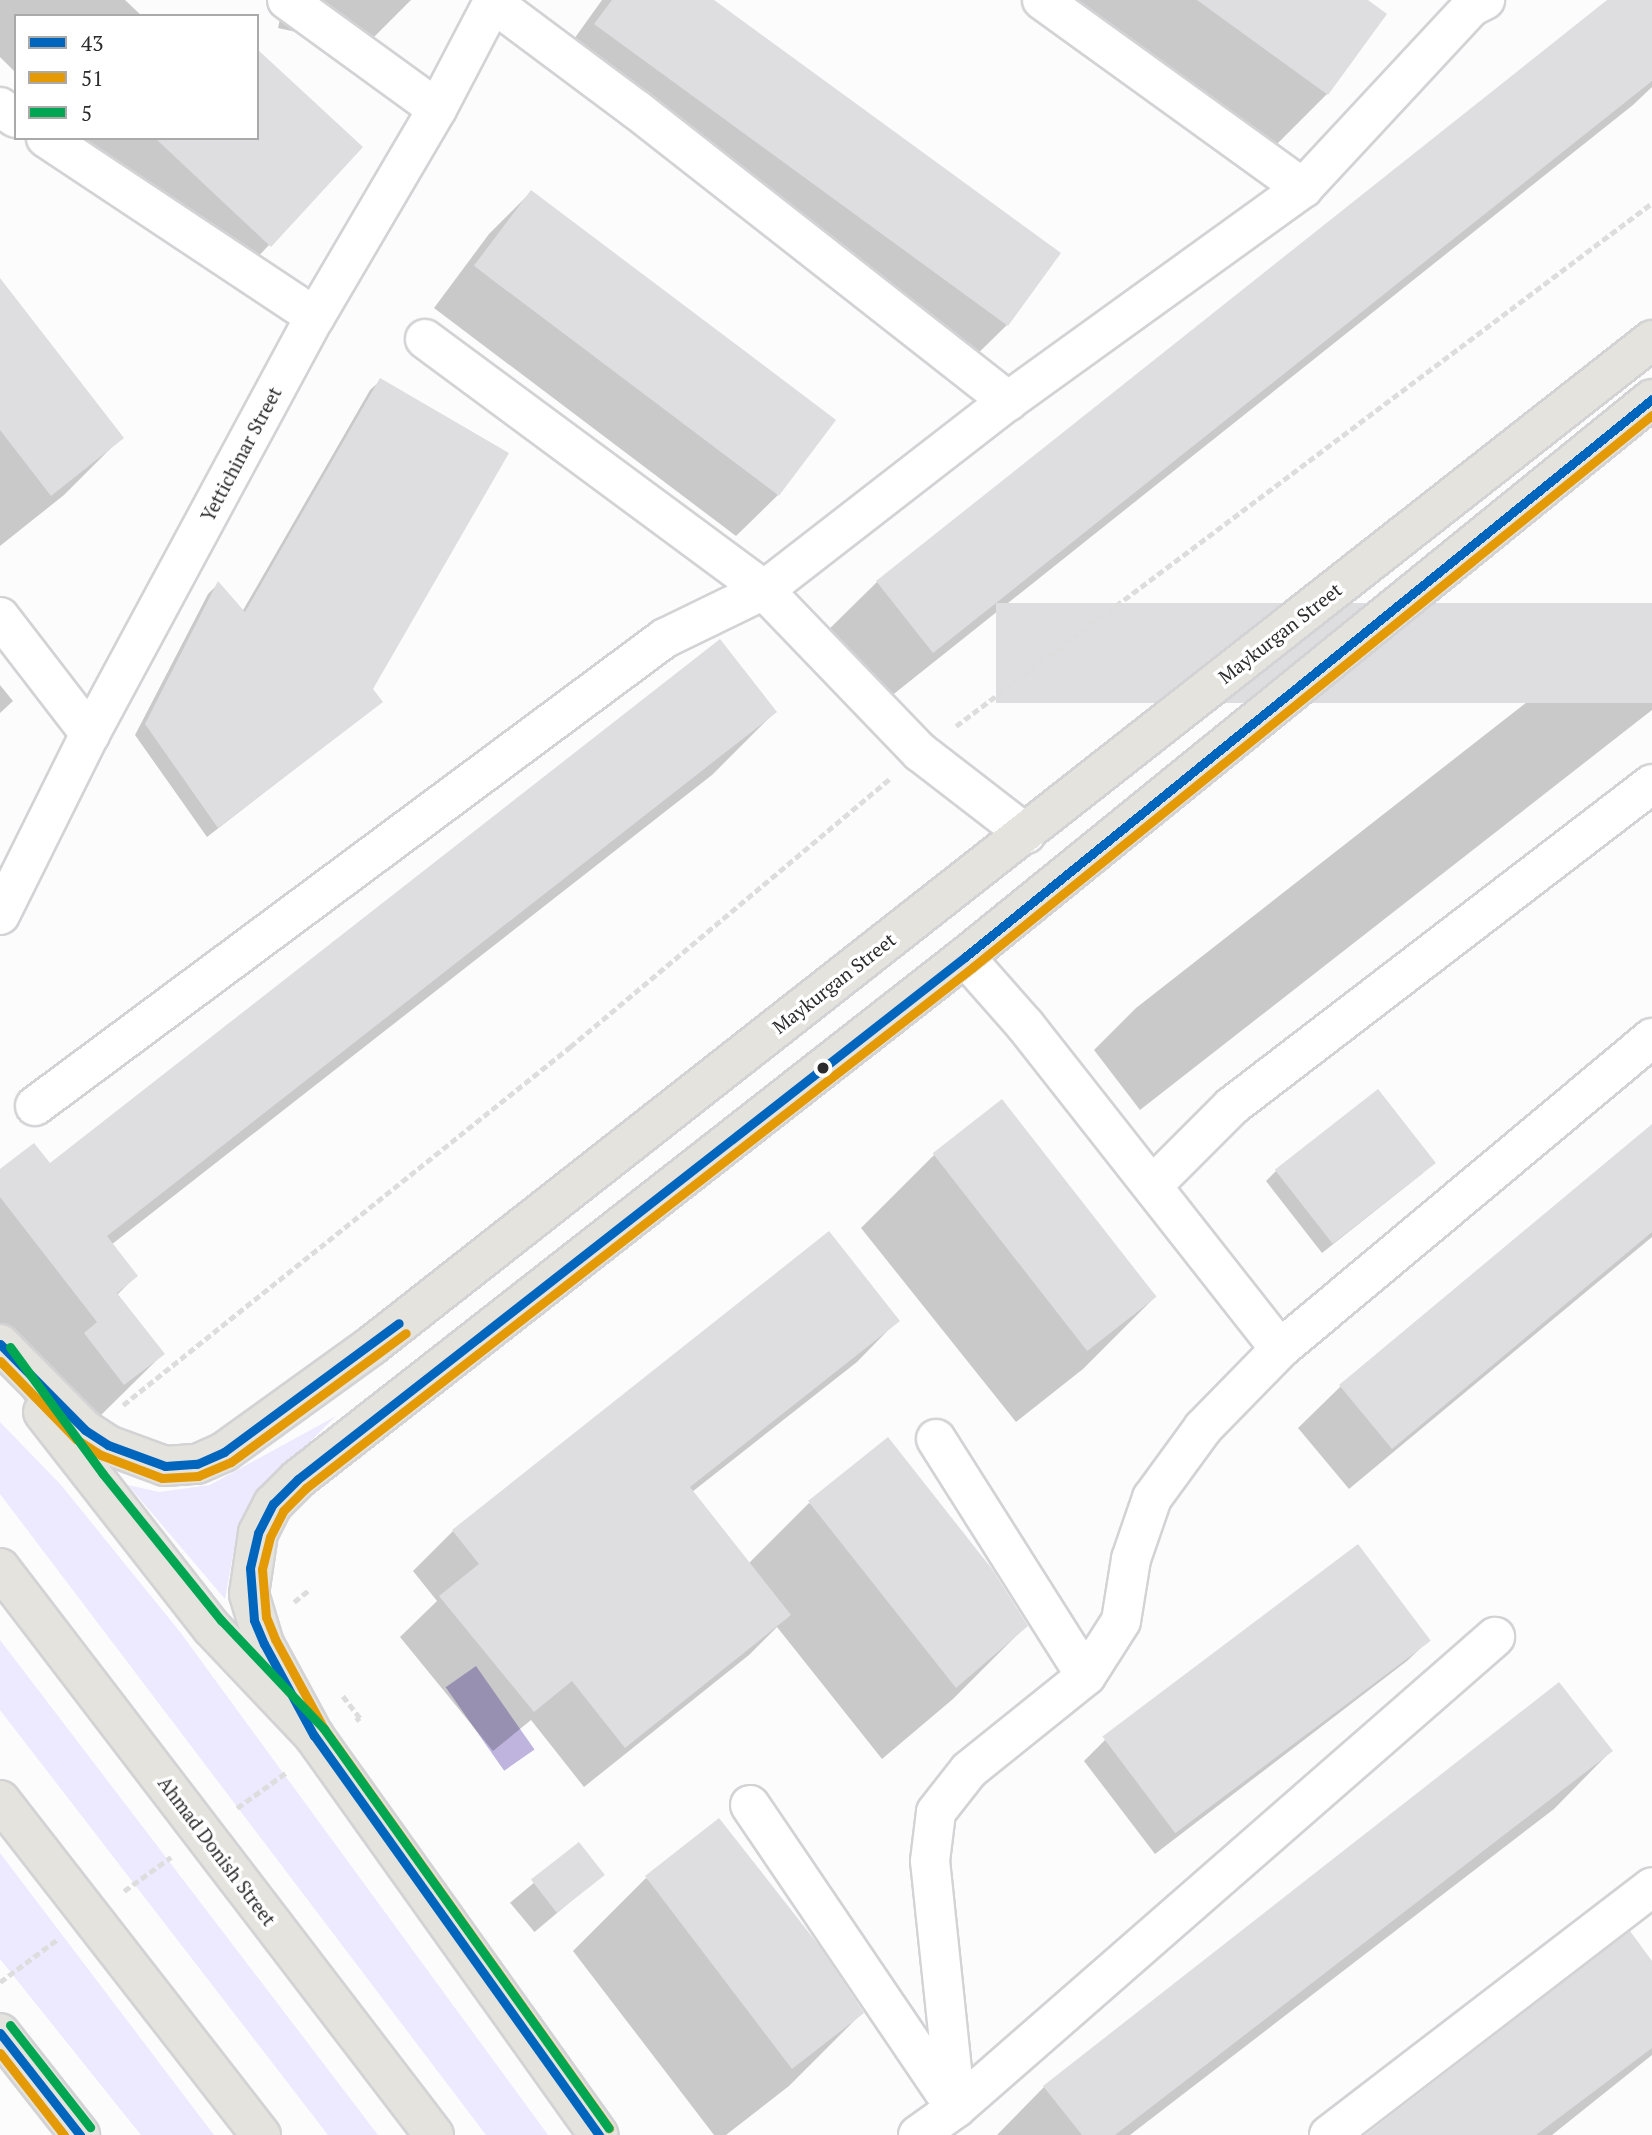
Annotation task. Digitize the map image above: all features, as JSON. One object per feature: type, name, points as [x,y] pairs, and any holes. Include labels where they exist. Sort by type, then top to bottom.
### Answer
[{"type":"main road","name":"Maykurgan Street","points":[[0,1344],[85,1430],[108,1446],[165,1466],[197,1464],[224,1452],[371,1346],[1652,340]]},
{"type":"main road","points":[[314,1736],[254,1620],[250,1568],[258,1533],[273,1504],[298,1479],[965,957],[1652,399]]},
{"type":"main road","points":[[0,1354],[93,1481],[212,1628],[314,1736],[599,2135]]},
{"type":"main road","name":"Ahmad Donish Street","points":[[0,1568],[434,2135]]},
{"type":"main road","points":[[0,1800],[261,2135]]},
{"type":"main road","points":[[0,2033],[80,2135]]},
{"type":"street","points":[[287,0],[437,108]]},
{"type":"street","points":[[1042,0],[1303,188]]},
{"type":"street","points":[[493,1],[638,110],[1008,401]]},
{"type":"street","name":"Yettichinаr Street","points":[[0,915],[90,734],[315,317],[437,108],[493,1]]},
{"type":"street","points":[[35,1106],[664,638],[764,590],[1008,401],[1303,188],[1473,2]]},
{"type":"street","points":[[49,140],[315,317]]},
{"type":"street","points":[[425,339],[764,590],[920,752],[1026,834]]},
{"type":"street","points":[[0,617],[90,734]]},
{"type":"street","points":[[1153,1185],[1232,1106],[1652,785]]},
{"type":"street","points":[[965,957],[1153,1185],[1280,1349]]},
{"type":"street","points":[[956,2108],[930,1861],[936,1812],[969,1770],[1086,1676],[1121,1621],[1131,1559],[1152,1498],[1203,1428],[1280,1349],[1652,1038]]},
{"type":"street","points":[[936,1439],[1086,1676]]},
{"type":"street","points":[[918,2135],[956,2108],[1495,1637]]},
{"type":"street","points":[[750,1805],[956,2108]]},
{"type":"street","points":[[1329,2135],[1652,1887]]},
{"type":"path","points":[[122,1405],[570,1047],[920,752],[1652,203]]},
{"type":"shaded area","points":[[336,1416],[250,1501],[238,1527],[225,1599],[128,1485],[159,1492],[210,1485]]},
{"type":"shaded area","points":[[0,1422],[61,1485],[180,1632],[548,2135],[486,2135],[0,1494]]},
{"type":"shaded area","points":[[0,1640],[378,2135],[328,2135],[0,1710]]},
{"type":"shaded area","points":[[476,1666],[535,1750],[504,1771],[446,1687]]},
{"type":"shaded area","points":[[0,1853],[214,2135],[141,2135],[0,1959]]},
{"type":"building","points":[[612,0],[714,0],[1061,253],[1008,326],[594,24]]},
{"type":"building","points":[[1197,0],[1368,0],[1387,14],[1328,95]]},
{"type":"building","points":[[1607,0],[1652,0],[1652,81],[933,653],[876,581]]},
{"type":"building","points":[[259,51],[363,147],[271,247],[157,140],[259,140]]},
{"type":"building","points":[[531,190],[836,420],[779,496],[474,266]]},
{"type":"building","points":[[0,278],[124,438],[51,496],[0,430]]},
{"type":"building","points":[[380,378],[509,453],[373,689],[383,702],[218,828],[145,724],[218,581],[245,612]]},
{"type":"building","points":[[996,603],[1652,603],[1652,703],[996,703]]},
{"type":"building","points":[[720,639],[777,712],[107,1236],[138,1276],[117,1293],[165,1354],[124,1385],[84,1333],[97,1322],[0,1197],[0,1169],[34,1143],[50,1163]]},
{"type":"building","points":[[1378,1089],[1436,1163],[1333,1244],[1275,1170]]},
{"type":"building","points":[[1002,1099],[1157,1297],[1087,1351],[933,1153]]},
{"type":"building","points":[[1652,1124],[1652,1232],[1392,1449],[1339,1385]]},
{"type":"building","points":[[829,1231],[900,1321],[690,1487],[791,1615],[625,1748],[572,1681],[534,1712],[439,1596],[479,1564],[452,1530]]},
{"type":"building","points":[[888,1437],[992,1569],[1028,1626],[956,1688],[808,1501]]},
{"type":"building","points":[[1358,1544],[1431,1641],[1175,1833],[1102,1737]]},
{"type":"building","points":[[1559,1682],[1613,1751],[1115,2135],[1082,2135],[1043,2086]]},
{"type":"building","points":[[719,1818],[821,1948],[864,2013],[792,2069],[645,1876]]},
{"type":"building","points":[[579,1842],[605,1875],[557,1913],[531,1880]]},
{"type":"building","points":[[1630,1931],[1652,1961],[1652,2048],[1536,2135],[1365,2135]]},
{"type":"transit line","name":"43","points":[[599,2135],[314,1736],[264,1644],[254,1620],[250,1568],[258,1533],[273,1504],[298,1479],[965,957],[1652,399]]},
{"type":"transit line","name":"51","points":[[609,2128],[324,1729],[275,1639],[266,1617],[262,1569],[270,1537],[283,1511],[306,1488],[973,967],[1652,415]]},
{"type":"transit line","name":"43","points":[[0,1344],[85,1430],[108,1445],[165,1466],[197,1464],[224,1452],[399,1323]]},
{"type":"transit line","name":"51","points":[[0,1361],[76,1439],[101,1455],[162,1478],[198,1476],[231,1462],[406,1333]]},
{"type":"transit line","name":"5","points":[[10,1347],[103,1474],[221,1620],[324,1729],[609,2128]]},
{"type":"transit line","name":"5","points":[[10,2025],[90,2127]]},
{"type":"transit line","name":"43","points":[[0,2033],[80,2135]]},
{"type":"transit line","name":"51","points":[[0,2053],[64,2135]]}]
